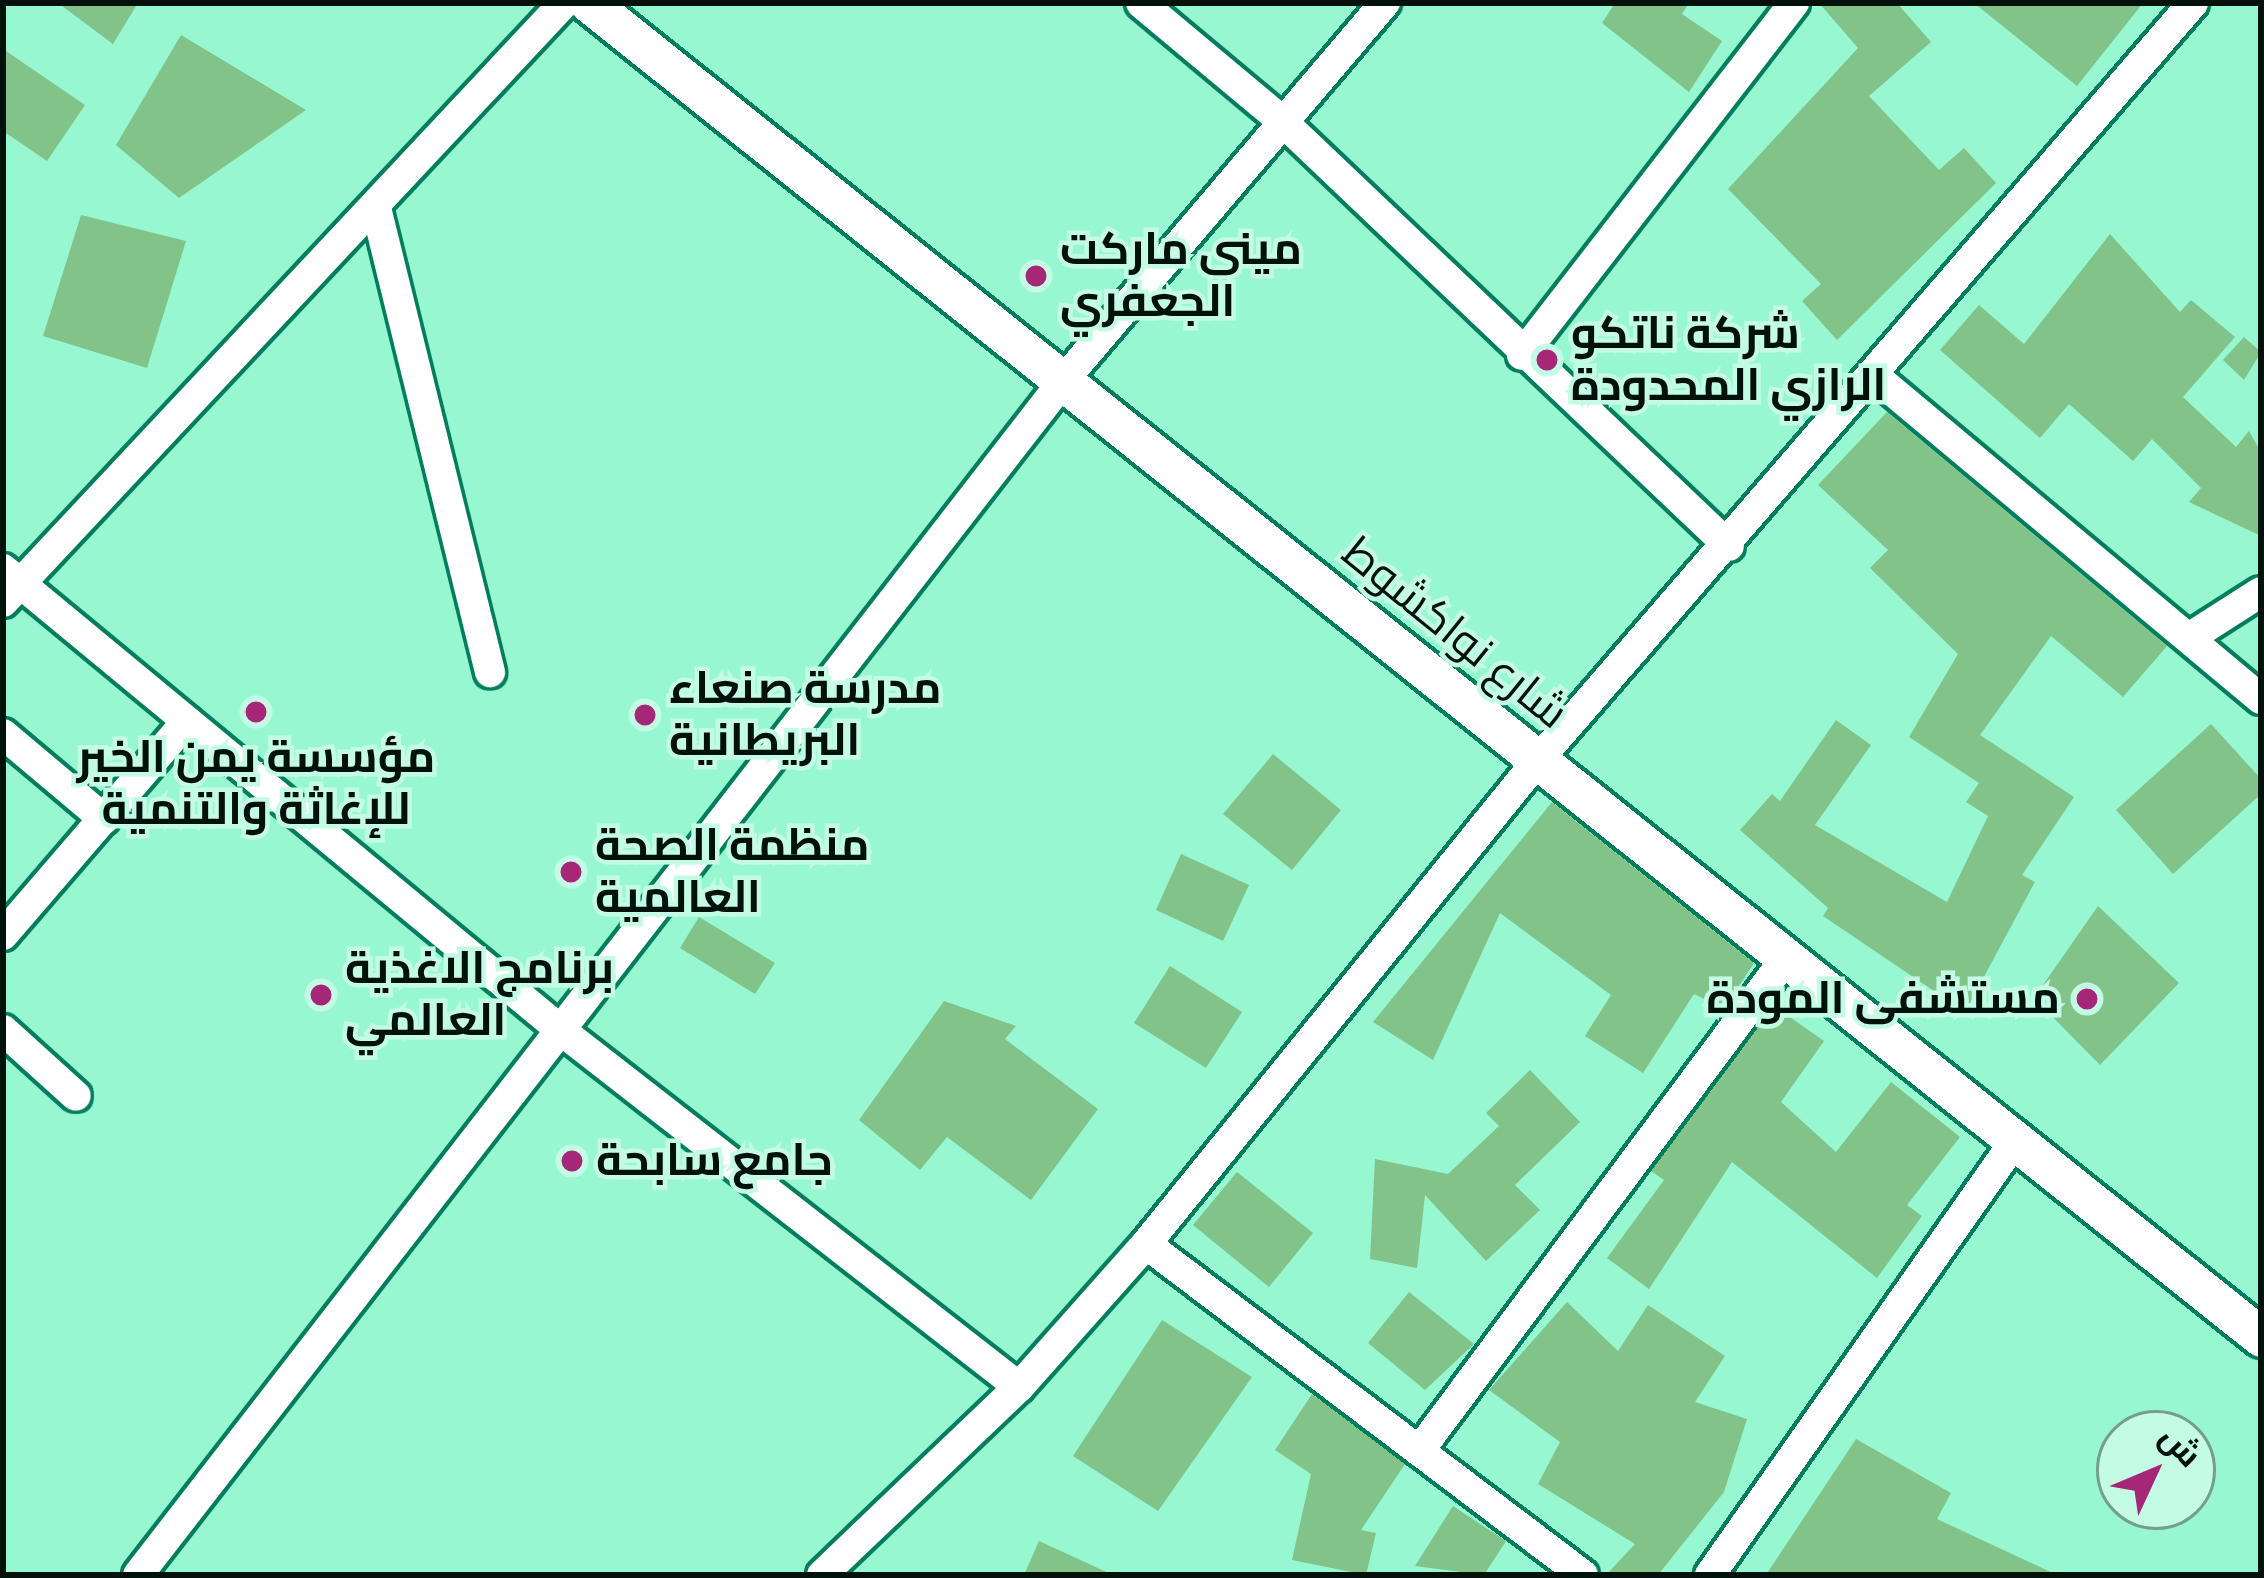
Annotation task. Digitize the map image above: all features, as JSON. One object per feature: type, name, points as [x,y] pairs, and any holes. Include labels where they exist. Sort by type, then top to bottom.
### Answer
[{"type":"street","points":[[564,3],[377,212],[9,584],[187,721],[562,1032],[1019,1387]]},
{"type":"street","name":"شارع نواكشوط","points":[[589,3],[2261,1337]]},
{"type":"street","points":[[1141,3],[1281,120],[1522,355],[1729,546]]},
{"type":"street","points":[[138,1575],[1063,381],[1385,3]]},
{"type":"street","points":[[1522,355],[1794,3]]},
{"type":"street","points":[[822,1575],[1019,1387],[1147,1244],[1538,760],[1878,379],[2193,3]]},
{"type":"street","points":[[377,212],[490,672]]},
{"type":"street","points":[[1878,379],[2261,699]]},
{"type":"street","points":[[2189,638],[2261,592]]},
{"type":"street","points":[[3,935],[187,721]]},
{"type":"street","points":[[3,734],[104,819]]},
{"type":"street","points":[[1419,1450],[1786,958]]},
{"type":"street","points":[[3,1030],[76,1096]]},
{"type":"street","points":[[1710,1575],[2015,1141]]},
{"type":"street","points":[[1147,1244],[1583,1575]]},
{"type":"building","points":[[58,3],[138,3],[113,44]]},
{"type":"building","points":[[1615,3],[1689,3],[1682,14],[1722,41],[1689,92],[1602,23]]},
{"type":"building","points":[[1819,3],[1897,3],[1931,42],[1869,96],[1939,170],[1964,148],[1996,183],[1837,340],[1802,301],[1821,284],[1728,189],[1858,48]]},
{"type":"building","points":[[1974,3],[2143,3],[2077,86]]},
{"type":"building","points":[[181,35],[306,110],[179,198],[116,145]]},
{"type":"building","points":[[3,49],[85,105],[47,161],[3,131]]},
{"type":"building","points":[[81,215],[186,241],[147,368],[43,336]]},
{"type":"building","points":[[2110,234],[2180,312],[2191,300],[2235,337],[2183,397],[2236,447],[2249,431],[2261,452],[2261,536],[2189,502],[2201,488],[2152,439],[2133,461],[2069,404],[2040,438],[1940,350],[1979,305],[2024,344]]},
{"type":"building","points":[[2244,337],[2261,352],[2244,380],[2223,360]]},
{"type":"building","points":[[1887,412],[2167,646],[2123,697],[2051,636],[1980,735],[2074,797],[2022,875],[2035,882],[1965,1012],[1823,916],[1828,908],[1740,830],[1772,794],[1780,801],[1836,720],[1871,745],[1815,825],[1947,902],[1988,816],[1966,802],[1979,783],[1909,737],[1958,654],[1870,568],[1888,550],[1818,485]]},
{"type":"building","points":[[2211,724],[2261,779],[2261,794],[2173,874],[2116,810]]},
{"type":"building","points":[[1273,754],[1341,810],[1292,870],[1223,814]]},
{"type":"building","points":[[1552,802],[1754,963],[1724,1009],[1694,994],[1643,1073],[1585,1036],[1611,995],[1500,913],[1433,1060],[1373,1022]]},
{"type":"building","points":[[1181,854],[1249,885],[1223,941],[1156,910]]},
{"type":"building","points":[[2098,906],[2179,983],[2100,1065],[2034,998]]},
{"type":"building","points":[[699,917],[775,963],[755,994],[680,948]]},
{"type":"building","points":[[1170,966],[1242,1012],[1206,1068],[1134,1023]]},
{"type":"building","points":[[944,1001],[1016,1026],[1005,1039],[1098,1109],[1031,1200],[947,1137],[920,1170],[859,1120]]},
{"type":"building","points":[[1774,1006],[1824,1041],[1781,1102],[1836,1152],[1891,1082],[1960,1137],[1907,1205],[1922,1216],[1877,1278],[1732,1162],[1649,1289],[1607,1258],[1664,1180],[1651,1171]]},
{"type":"building","points":[[1530,1070],[1580,1122],[1515,1185],[1540,1210],[1486,1261],[1425,1195],[1417,1268],[1370,1259],[1375,1159],[1448,1174],[1499,1126],[1486,1113]]},
{"type":"building","points":[[1237,1172],[1313,1233],[1269,1287],[1193,1225]]},
{"type":"building","points":[[1409,1292],[1474,1344],[1425,1390],[1368,1343]]},
{"type":"building","points":[[1567,1302],[1618,1351],[1648,1305],[1725,1356],[1695,1402],[1747,1419],[1724,1492],[1658,1575],[1606,1575],[1635,1544],[1538,1484],[1560,1442],[1489,1390]]},
{"type":"building","points":[[1162,1320],[1252,1377],[1158,1511],[1073,1456]]},
{"type":"building","points":[[1312,1394],[1405,1464],[1361,1530],[1376,1533],[1366,1575],[1292,1560],[1311,1474],[1275,1450]]},
{"type":"building","points":[[1856,1439],[1951,1493],[1937,1519],[2057,1575],[1766,1575]]},
{"type":"building","points":[[1453,1506],[1506,1541],[1484,1575],[1415,1566]]},
{"type":"building","points":[[1039,1541],[1113,1575],[1024,1575]]},
{"type":"place","name":"ميني ماركت الجعفري","points":[[1036,276]]},
{"type":"place","name":"شركة ناتكو الرازي المحدودة","points":[[1547,360]]},
{"type":"place","name":"مؤسسة يمن الخير للإغاثة والتنمية","points":[[256,712]]},
{"type":"place","name":"مدرسة صنعاء البريطانية","points":[[645,715]]},
{"type":"place","name":"منظمة الصحة العالمية","points":[[571,872]]},
{"type":"place","name":"برنامج الاغذية العالمي","points":[[321,995]]},
{"type":"place","name":"مستشفى المودة","points":[[2087,999]]},
{"type":"place","name":"جامع سابحة","points":[[572,1161]]}]
